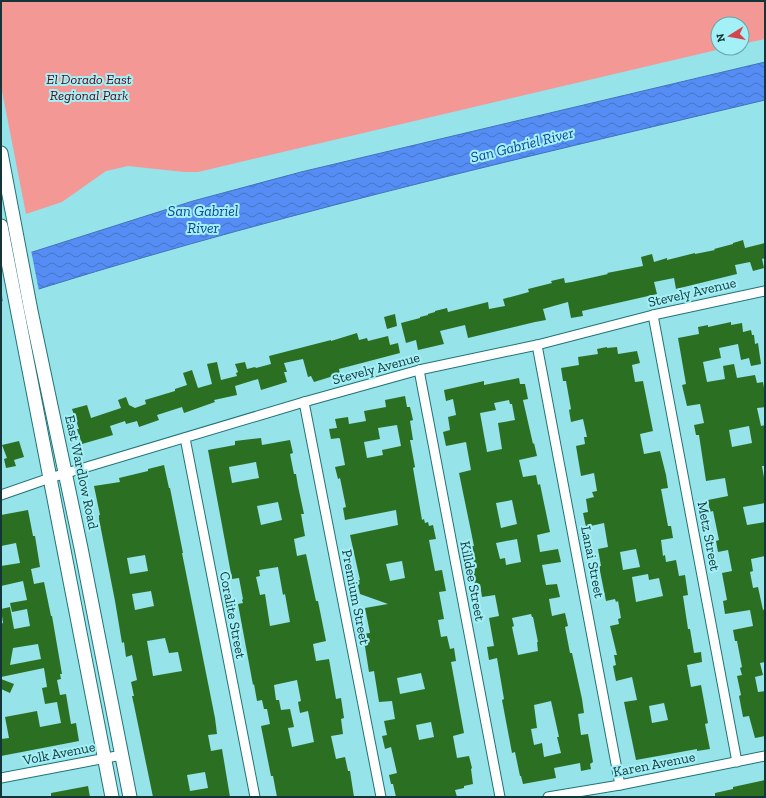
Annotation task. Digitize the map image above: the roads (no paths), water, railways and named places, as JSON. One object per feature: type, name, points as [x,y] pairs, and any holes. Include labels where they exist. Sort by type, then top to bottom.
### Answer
[{"type":"main road","name":"East Wardlow Road","points":[[1,153],[12,207],[25,312],[50,478],[112,797]]},
{"type":"main road","name":"East Wardlow Road","points":[[1,226],[25,312],[66,474],[130,797]]},
{"type":"street","name":"Stevely Avenue","points":[[1,495],[50,478],[304,402],[419,370],[537,345],[653,315],[765,291]]},
{"type":"street","name":"Metz Street","points":[[653,315],[737,762]]},
{"type":"street","name":"Lanai Street","points":[[537,345],[620,785]]},
{"type":"street","name":"Killdee Street","points":[[419,370],[500,797]]},
{"type":"street","name":"Premium Street","points":[[304,402],[381,797]]},
{"type":"street","name":"Coralite Street","points":[[184,438],[255,797]]},
{"type":"street","name":"Volk Avenue","points":[[1,778],[122,755]]},
{"type":"street","name":"Karen Avenue","points":[[548,797],[620,785],[765,756]]},
{"type":"water","name":"San Gabriel River","points":[[765,62],[765,100],[381,193],[190,244],[1,301],[1,262],[193,201],[301,172]]},
{"type":"park label","name":"El Dorado East Regional Park","points":[[89,88]]}]
